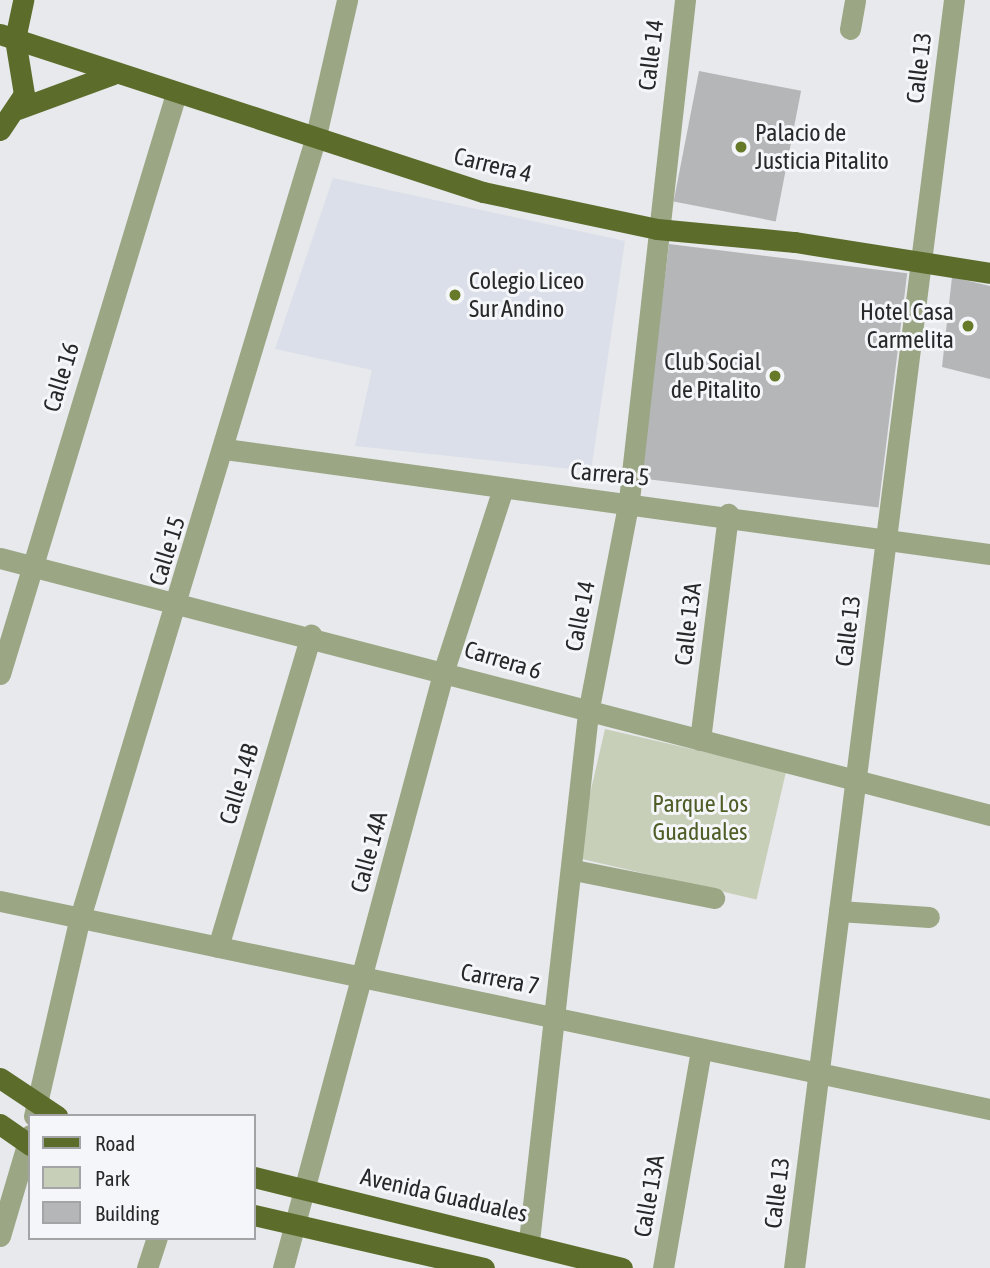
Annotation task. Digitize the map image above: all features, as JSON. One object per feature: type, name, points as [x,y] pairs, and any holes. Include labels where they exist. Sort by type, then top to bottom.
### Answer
[{"type":"main road","points":[[18,109],[24,78],[8,37],[23,0]]},
{"type":"main road","name":"Carrera 4","points":[[8,37],[175,97],[483,192],[657,229],[795,242],[921,265],[990,273]]},
{"type":"main road","points":[[0,130],[18,109],[113,74]]},
{"type":"main road","points":[[0,1078],[35,1110]]},
{"type":"main road","points":[[0,1124],[28,1140]]},
{"type":"main road","name":"Avenida Guaduales","points":[[256,1178],[529,1241],[622,1268]]},
{"type":"main road","points":[[256,1216],[294,1228],[484,1268]]},
{"type":"street","name":"Calle 15","points":[[35,1110],[79,921],[225,449],[315,140],[347,0]]},
{"type":"street","name":"Calle 14","points":[[529,1241],[553,1016],[574,870],[587,713],[629,500],[657,229],[685,0]]},
{"type":"street","points":[[850,29],[855,0]]},
{"type":"street","name":"Calle 13","points":[[794,1268],[954,0]]},
{"type":"street","name":"Calle 16","points":[[0,674],[30,567],[175,97]]},
{"type":"street","name":"Carrera 5","points":[[225,449],[502,492],[629,500],[886,541],[990,554]]},
{"type":"street","name":"Calle 14A","points":[[294,1228],[444,670],[502,492]]},
{"type":"street","name":"Calle 13A","points":[[700,740],[728,514]]},
{"type":"street","name":"Carrera 6","points":[[0,558],[311,635],[444,670],[587,713],[990,815]]},
{"type":"street","name":"Calle 14B","points":[[218,947],[311,635]]},
{"type":"street","points":[[574,870],[714,898]]},
{"type":"street","name":"Carrera 7","points":[[0,901],[79,921],[553,1016],[818,1078],[990,1109]]},
{"type":"street","points":[[839,911],[929,917]]},
{"type":"street","name":"Calle 13A","points":[[663,1268],[701,1049]]},
{"type":"street","points":[[0,1236],[28,1144]]},
{"type":"street","points":[[283,1268],[294,1228]]},
{"type":"street","points":[[147,1268],[155,1240]]},
{"type":"shaded area","name":"Colegio Liceo Sur Andino","points":[[333,178],[625,241],[591,471],[355,446],[372,370],[275,349]]},
{"type":"green space","name":"Parque Los Guaduales","points":[[605,729],[786,771],[757,899],[575,858]]},
{"type":"building","name":"Palacio de Justicia Pitalito","points":[[699,71],[801,91],[776,221],[674,202]]},
{"type":"building","name":"Club Social de Pitalito","points":[[669,244],[907,273],[878,507],[640,478]]},
{"type":"building","name":"Hotel Casa Carmelita","points":[[952,277],[990,286],[990,379],[942,367]]},
{"type":"place","name":"Palacio de Justicia Pitalito","points":[[741,147]]},
{"type":"place","name":"Colegio Liceo Sur Andino","points":[[455,295]]},
{"type":"place","name":"Hotel Casa Carmelita","points":[[968,326]]},
{"type":"place","name":"Club Social de Pitalito","points":[[775,376]]}]
